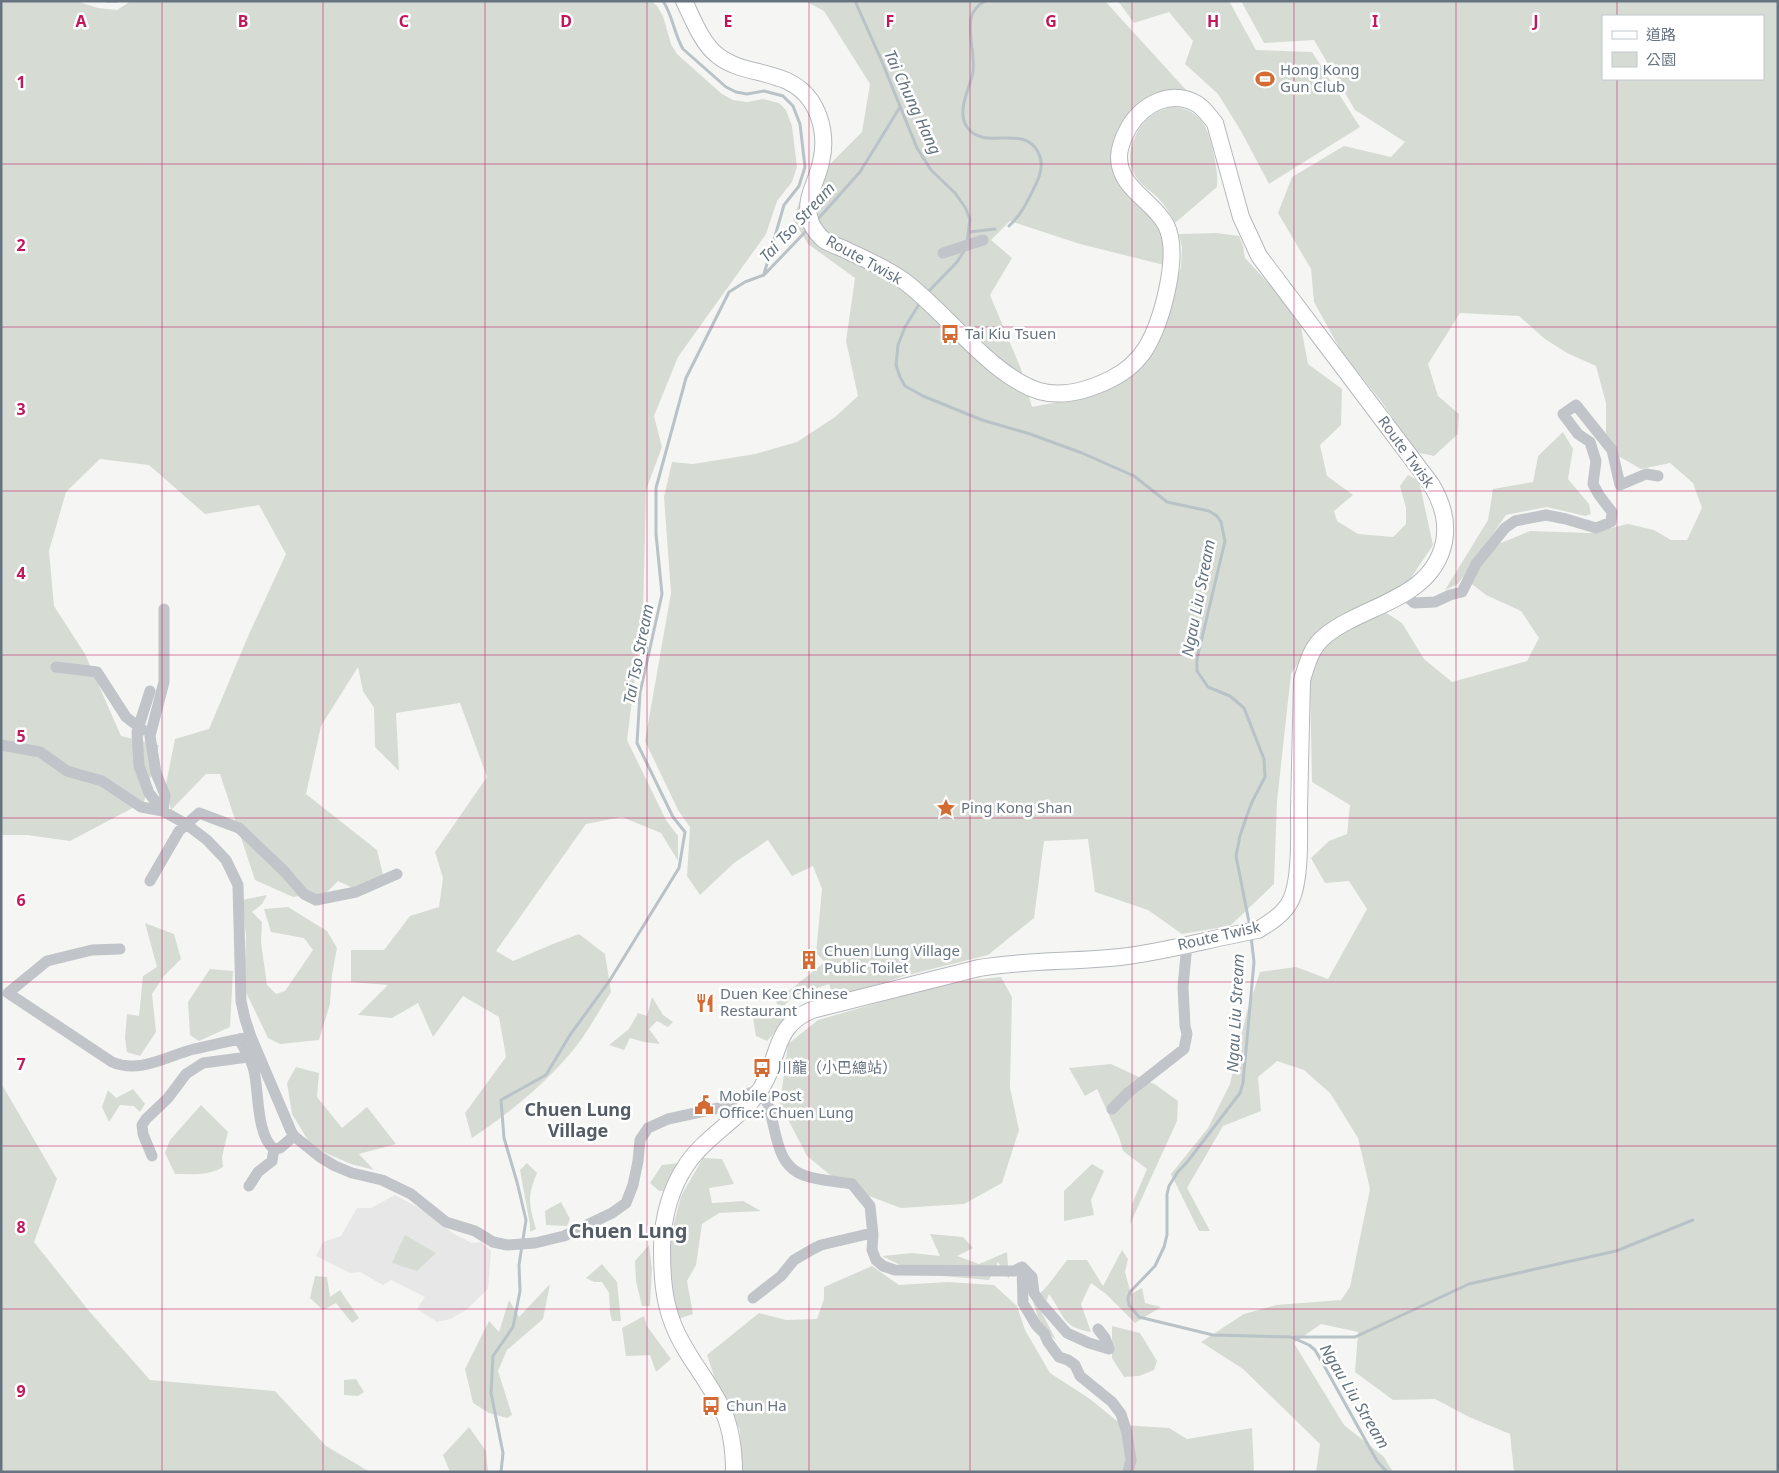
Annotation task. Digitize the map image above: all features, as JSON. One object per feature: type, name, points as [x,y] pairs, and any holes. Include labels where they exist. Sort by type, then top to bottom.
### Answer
[{"type":"main road","name":"Route Twisk","points":[[684,1],[704,39],[717,55],[732,64],[781,78],[800,89],[811,101],[819,116],[824,144],[821,164],[809,198],[808,214],[812,226],[818,234],[826,241],[901,279],[996,365],[1020,384],[1042,392],[1059,394],[1079,392],[1095,386],[1124,371],[1137,360],[1146,348],[1163,305],[1172,255],[1171,239],[1166,225],[1156,211],[1124,178],[1119,159],[1121,144],[1134,119],[1150,105],[1174,98],[1185,99],[1197,104],[1214,123],[1241,217],[1259,256],[1416,463],[1438,496],[1445,524],[1440,556],[1428,575],[1404,594],[1339,626],[1324,637],[1314,648],[1308,661],[1302,680],[1299,841],[1295,886],[1291,899],[1273,922],[1258,930],[1123,956],[1007,964],[979,968],[812,1010],[795,1019],[786,1027],[781,1037],[772,1068],[760,1091],[688,1163],[678,1178],[665,1215],[663,1286],[669,1314],[681,1341],[723,1412],[732,1441],[734,1472]]},
{"type":"street","points":[[943,253],[983,240]]},
{"type":"street","points":[[1404,594],[1414,603],[1428,603],[1462,592],[1476,564],[1505,528],[1515,521],[1546,515],[1596,528],[1612,522],[1612,512],[1593,484],[1596,461],[1590,442],[1578,434],[1563,414],[1576,405],[1612,450],[1620,485],[1646,474],[1658,476]]},
{"type":"street","points":[[163,811],[165,795],[156,773],[150,736],[164,682],[164,609]]},
{"type":"street","points":[[56,667],[97,672],[126,717],[150,736]]},
{"type":"street","points":[[150,691],[138,732],[140,766],[149,793],[163,811]]},
{"type":"street","points":[[1,746],[40,752],[67,771],[102,781],[141,807],[163,811],[186,824],[207,840],[226,860],[238,885],[241,1001],[251,1037],[294,1136],[320,1157],[336,1166],[352,1173],[382,1180],[404,1190],[412,1194],[446,1222],[475,1231],[493,1242],[507,1245],[535,1243],[564,1236],[612,1213],[626,1202],[633,1186],[640,1140],[648,1128],[668,1119],[728,1106],[745,1094],[760,1091],[769,1107],[787,1166],[804,1176],[852,1184],[870,1206],[872,1250],[876,1260],[883,1266],[895,1270],[1014,1271],[1022,1267]]},
{"type":"street","points":[[150,881],[179,830],[199,813],[239,828],[304,894],[316,900],[356,892],[397,874]]},
{"type":"street","points":[[1112,1109],[1129,1092],[1184,1049],[1187,1034],[1183,987],[1187,944]]},
{"type":"street","points":[[120,949],[92,950],[47,961],[8,993],[112,1062],[130,1067],[251,1037]]},
{"type":"street","points":[[239,1039],[254,1071],[260,1120],[270,1146],[274,1150]]},
{"type":"street","points":[[152,1156],[142,1134],[142,1125],[168,1098],[186,1074],[203,1063],[248,1057]]},
{"type":"street","points":[[274,1150],[280,1148],[294,1136]]},
{"type":"street","points":[[249,1186],[258,1172],[272,1161],[274,1150]]},
{"type":"street","points":[[753,1298],[775,1281],[794,1260],[813,1249],[821,1245],[872,1233]]},
{"type":"street","points":[[1022,1267],[1032,1278],[1034,1293],[1040,1302],[1067,1333],[1089,1343],[1109,1349],[1105,1338],[1098,1329]]},
{"type":"street","points":[[1022,1267],[1023,1303],[1048,1342],[1059,1357],[1075,1365],[1080,1376],[1112,1402],[1122,1414],[1126,1425],[1131,1460],[1128,1472]]},
{"type":"shaded area","points":[[395,1195],[430,1214],[454,1234],[472,1243],[481,1242],[491,1251],[488,1289],[466,1310],[450,1319],[437,1322],[417,1309],[425,1297],[391,1280],[383,1285],[360,1272],[350,1273],[316,1256],[323,1242],[341,1236],[357,1208],[371,1208]]},
{"type":"green space","points":[[1,1],[76,1],[98,8],[117,10],[131,1],[651,1],[657,6],[663,16],[671,44],[677,54],[722,94],[733,100],[747,102],[763,99],[779,103],[786,110],[792,126],[797,167],[792,182],[777,201],[766,234],[678,357],[654,416],[662,447],[646,490],[643,614],[627,740],[666,820],[678,836],[678,861],[661,833],[622,817],[586,824],[496,951],[513,961],[579,934],[605,954],[611,992],[582,1038],[555,1071],[515,1107],[472,1138],[465,1113],[506,1057],[499,1017],[463,996],[433,1037],[418,1003],[392,1018],[358,1015],[388,985],[351,982],[351,950],[384,950],[410,916],[439,907],[443,878],[435,852],[487,777],[460,703],[396,713],[399,771],[375,747],[374,708],[363,691],[358,667],[321,726],[306,794],[377,850],[385,883],[359,891],[338,881],[326,893],[293,897],[255,880],[220,774],[206,774],[171,810],[166,784],[175,739],[209,729],[249,634],[286,554],[259,505],[205,514],[149,465],[100,459],[66,492],[49,551],[54,606],[85,654],[121,736],[159,745],[144,802],[70,841],[27,835],[1,835]]},
{"type":"green space","points":[[805,1],[1105,1],[1187,91],[1160,93],[1140,103],[1125,121],[1113,145],[1160,230],[1165,249],[1164,265],[1080,244],[1010,221],[991,240],[1012,258],[990,295],[1021,369],[1032,407],[1098,394],[1147,361],[1158,344],[1181,267],[1182,248],[1179,234],[1216,233],[1239,236],[1245,258],[1299,316],[1308,364],[1342,389],[1341,425],[1320,445],[1327,476],[1353,495],[1334,511],[1337,521],[1358,534],[1393,537],[1406,524],[1406,508],[1400,486],[1408,475],[1419,481],[1433,545],[1407,584],[1318,632],[1291,674],[1277,801],[1274,884],[1230,926],[1182,934],[1148,910],[1095,892],[1088,839],[1044,841],[1034,918],[988,955],[904,976],[834,999],[829,984],[793,996],[784,1006],[777,1004],[776,1001],[825,962],[816,953],[822,889],[813,866],[792,876],[768,840],[734,863],[700,895],[687,876],[690,827],[678,810],[645,741],[671,593],[664,497],[672,462],[693,464],[755,454],[797,442],[835,417],[858,396],[846,341],[855,278],[808,244],[793,219],[804,190],[862,132],[870,84],[824,11]]},
{"type":"green space","name":"Hong Kong Gun Club","points":[[1118,1],[1229,1],[1256,50],[1312,52],[1360,127],[1269,184],[1241,131],[1218,94],[1185,64],[1193,41],[1169,12],[1134,23]]},
{"type":"green space","points":[[1241,1],[1778,1],[1778,1472],[1514,1472],[1510,1434],[1469,1417],[1435,1399],[1393,1400],[1355,1372],[1358,1332],[1321,1324],[1294,1343],[1344,1425],[1384,1457],[1393,1472],[1316,1472],[1320,1444],[1243,1369],[1201,1342],[1244,1314],[1276,1305],[1341,1300],[1350,1287],[1370,1189],[1358,1138],[1330,1093],[1304,1070],[1277,1061],[1258,1077],[1261,1111],[1223,1126],[1187,1188],[1210,1231],[1199,1231],[1171,1174],[1208,1128],[1230,1084],[1246,1015],[1260,972],[1296,967],[1328,979],[1367,909],[1349,881],[1325,883],[1311,858],[1329,841],[1347,834],[1350,805],[1312,782],[1310,681],[1315,664],[1321,653],[1329,643],[1343,633],[1385,612],[1402,623],[1424,659],[1452,682],[1527,661],[1539,638],[1521,611],[1486,595],[1469,582],[1496,545],[1530,531],[1590,533],[1628,524],[1654,530],[1671,540],[1687,540],[1702,508],[1693,483],[1670,463],[1641,469],[1606,449],[1606,403],[1596,366],[1567,353],[1545,339],[1519,316],[1460,313],[1428,364],[1438,396],[1459,414],[1458,434],[1434,456],[1415,452],[1384,405],[1341,351],[1314,302],[1311,269],[1278,213],[1292,177],[1344,146],[1391,157],[1405,142],[1355,110],[1314,40],[1264,43]]},
{"type":"green space","points":[[1174,107],[1191,112],[1197,116],[1206,128],[1216,165],[1217,177],[1217,187],[1175,223],[1160,200],[1135,176],[1130,163],[1133,142],[1146,120],[1158,111]]},
{"type":"green space","points":[[1563,432],[1573,449],[1568,479],[1589,504],[1591,514],[1585,516],[1547,507],[1506,515],[1458,584],[1445,590],[1488,520],[1493,489],[1533,482],[1538,456]]},
{"type":"green space","points":[[267,895],[262,904],[252,912],[262,922],[261,942],[267,985],[276,994],[285,991],[313,950],[304,938],[271,932],[264,909],[288,907],[327,931],[337,948],[332,975],[330,1004],[319,1040],[280,1044],[268,1038],[244,988],[246,936],[242,900]]},
{"type":"green space","points":[[145,923],[174,934],[181,959],[164,976],[152,994],[156,1032],[140,1056],[127,1052],[125,1038],[127,1014],[139,1016],[143,976],[157,967]]},
{"type":"green space","points":[[210,969],[233,971],[230,1027],[199,1041],[190,1035],[188,1002]]},
{"type":"green space","points":[[1001,977],[1012,997],[1010,1088],[1019,1130],[1002,1183],[964,1204],[901,1208],[845,1187],[807,1156],[780,1104],[788,1044],[818,1020],[951,982]]},
{"type":"green space","points":[[652,997],[663,1015],[673,1022],[668,1027],[657,1021],[649,1029],[660,1044],[630,1038],[624,1050],[609,1045],[629,1029],[638,1013],[647,1016]]},
{"type":"green space","points":[[761,1014],[785,1015],[780,1026],[767,1041],[756,1036],[753,1018]]},
{"type":"green space","points":[[1111,1064],[1156,1085],[1178,1101],[1177,1121],[1130,1224],[1132,1204],[1147,1169],[1123,1151],[1119,1137],[1097,1089],[1085,1096],[1069,1068]]},
{"type":"green space","points":[[296,1067],[319,1073],[317,1097],[342,1128],[367,1107],[396,1144],[359,1154],[374,1170],[351,1164],[312,1147],[292,1114],[287,1083]]},
{"type":"green space","points":[[1,1083],[57,1179],[34,1242],[89,1311],[150,1380],[275,1391],[326,1446],[370,1472],[1,1472]]},
{"type":"green space","points":[[133,1089],[145,1104],[140,1112],[134,1106],[120,1105],[109,1122],[102,1107],[108,1090],[116,1098]]},
{"type":"green space","points":[[201,1105],[228,1132],[222,1157],[223,1167],[206,1173],[175,1174],[165,1153],[170,1140]]},
{"type":"green space","points":[[703,1158],[722,1159],[734,1184],[709,1188],[712,1203],[743,1201],[761,1211],[719,1213],[702,1224],[696,1265],[687,1281],[693,1314],[678,1319],[667,1271],[671,1235],[681,1196]]},
{"type":"green space","points":[[527,1163],[537,1173],[530,1195],[536,1229],[530,1232],[520,1170]]},
{"type":"green space","points":[[679,1163],[667,1191],[659,1191],[650,1183],[662,1165]]},
{"type":"green space","points":[[1092,1164],[1104,1171],[1091,1200],[1094,1215],[1064,1221],[1064,1191]]},
{"type":"green space","points":[[561,1202],[570,1219],[567,1226],[546,1225],[545,1211]]},
{"type":"green space","points":[[930,1234],[963,1237],[973,1248],[957,1256],[979,1264],[1007,1252],[1009,1279],[998,1262],[989,1280],[918,1274],[882,1256],[912,1253],[940,1256]]},
{"type":"green space","points":[[405,1235],[436,1253],[417,1271],[392,1263]]},
{"type":"green space","points":[[649,1245],[652,1269],[650,1306],[642,1306],[636,1281],[635,1261]]},
{"type":"green space","points":[[1122,1250],[1128,1259],[1125,1272],[1131,1294],[1142,1288],[1145,1303],[1161,1307],[1135,1323],[1106,1294],[1091,1283],[1081,1304],[1091,1332],[1081,1330],[1069,1324],[1049,1294],[1042,1313],[1056,1340],[1041,1327],[1033,1301],[1067,1260],[1087,1260],[1103,1286]]},
{"type":"green space","points":[[602,1264],[617,1282],[621,1321],[612,1321],[609,1293],[602,1282],[594,1282],[586,1278]]},
{"type":"green space","points":[[872,1266],[899,1285],[947,1282],[994,1285],[1017,1306],[1025,1330],[1050,1373],[1090,1399],[1122,1425],[1169,1428],[1187,1439],[1252,1428],[1254,1472],[742,1472],[740,1430],[717,1385],[707,1355],[759,1313],[786,1320],[817,1319],[824,1299],[824,1287]]},
{"type":"green space","points":[[315,1276],[327,1277],[330,1297],[340,1290],[359,1318],[352,1323],[336,1303],[323,1310],[310,1298]]},
{"type":"green space","points":[[550,1284],[543,1319],[507,1350],[498,1371],[512,1415],[507,1418],[489,1413],[473,1403],[465,1369],[489,1321],[499,1332],[509,1300],[519,1317]]},
{"type":"green space","points":[[644,1316],[647,1326],[671,1359],[656,1372],[650,1355],[626,1356],[622,1328]]},
{"type":"green space","points":[[1112,1326],[1140,1333],[1157,1361],[1154,1370],[1139,1376],[1124,1377],[1112,1358]]},
{"type":"green space","points":[[356,1379],[364,1392],[358,1396],[344,1395],[344,1380]]},
{"type":"green space","points":[[469,1427],[486,1451],[488,1472],[450,1472],[443,1455]]},
{"type":"waterway","points":[[107,1],[117,1]]},
{"type":"waterway","points":[[663,1],[683,49],[726,87],[736,92],[747,94],[764,91],[783,96],[793,106],[800,124],[805,167],[799,186],[784,205],[764,274]]},
{"type":"waterway","name":"Tai Chung Hang","points":[[855,1],[917,148],[931,170],[955,193],[965,207],[970,219],[967,242]]},
{"type":"waterway","points":[[985,1],[976,8],[971,18],[970,32],[973,72],[963,107],[964,121],[974,134],[983,137],[1023,139],[1038,152],[1041,160],[1036,184],[1021,212],[1009,226]]},
{"type":"waterway","name":"Tai Tso Stream","points":[[817,220],[860,172],[900,107]]},
{"type":"waterway","name":"Tai Tso Stream","points":[[501,1472],[503,1453],[491,1393],[493,1356],[513,1327],[520,1291],[519,1265],[526,1220],[504,1138],[501,1100],[546,1075],[570,1035],[610,980],[679,868],[685,832],[673,817],[637,743],[640,693],[662,594],[656,534],[656,488],[686,378],[729,292],[745,282],[764,275],[809,228]]},
{"type":"waterway","points":[[969,232],[995,229]]},
{"type":"waterway","name":"Ngau Liu Stream","points":[[926,294],[957,262],[966,248]]},
{"type":"waterway","name":"Ngau Liu Stream","points":[[921,301],[905,327],[898,345],[896,365],[905,386],[923,396],[982,420],[1030,434],[1082,453],[1134,476],[1167,502],[1209,511],[1217,516],[1221,522],[1225,541],[1197,659],[1197,671],[1208,687],[1230,696],[1244,708],[1264,759],[1265,777],[1246,818],[1236,856],[1250,927]]},
{"type":"waterway","name":"Ngau Liu Stream","points":[[1251,936],[1254,962],[1243,1083],[1240,1093],[1177,1173],[1169,1186],[1167,1194],[1167,1235],[1164,1247],[1155,1266],[1130,1292],[1128,1298],[1129,1305],[1139,1317],[1213,1335],[1291,1337],[1309,1345],[1315,1350],[1377,1461],[1387,1472]]},
{"type":"waterway","points":[[1295,1337],[1355,1337],[1469,1284],[1616,1251],[1693,1220]]},
{"type":"place","name":"Hong Kong Gun Club","points":[[1265,79]]},
{"type":"place","name":"Tai Kiu Tsuen","points":[[950,334]]},
{"type":"place","name":"Ping Kong Shan","points":[[946,808]]},
{"type":"place","name":"Chuen Lung Village Public Toilet","points":[[809,960]]},
{"type":"place","name":"Duen Kee Chinese Restaurant","points":[[705,1003]]},
{"type":"place","name":"川龍（小巴總站）","points":[[762,1068]]},
{"type":"place","name":"Mobile Post Office: Chuen Lung","points":[[704,1105]]},
{"type":"place","name":"Chun Ha","points":[[711,1406]]},
{"type":"district","name":"Chuen Lung Village","points":[[578,1120]]},
{"type":"district","name":"Chuen Lung","points":[[628,1231]]}]
